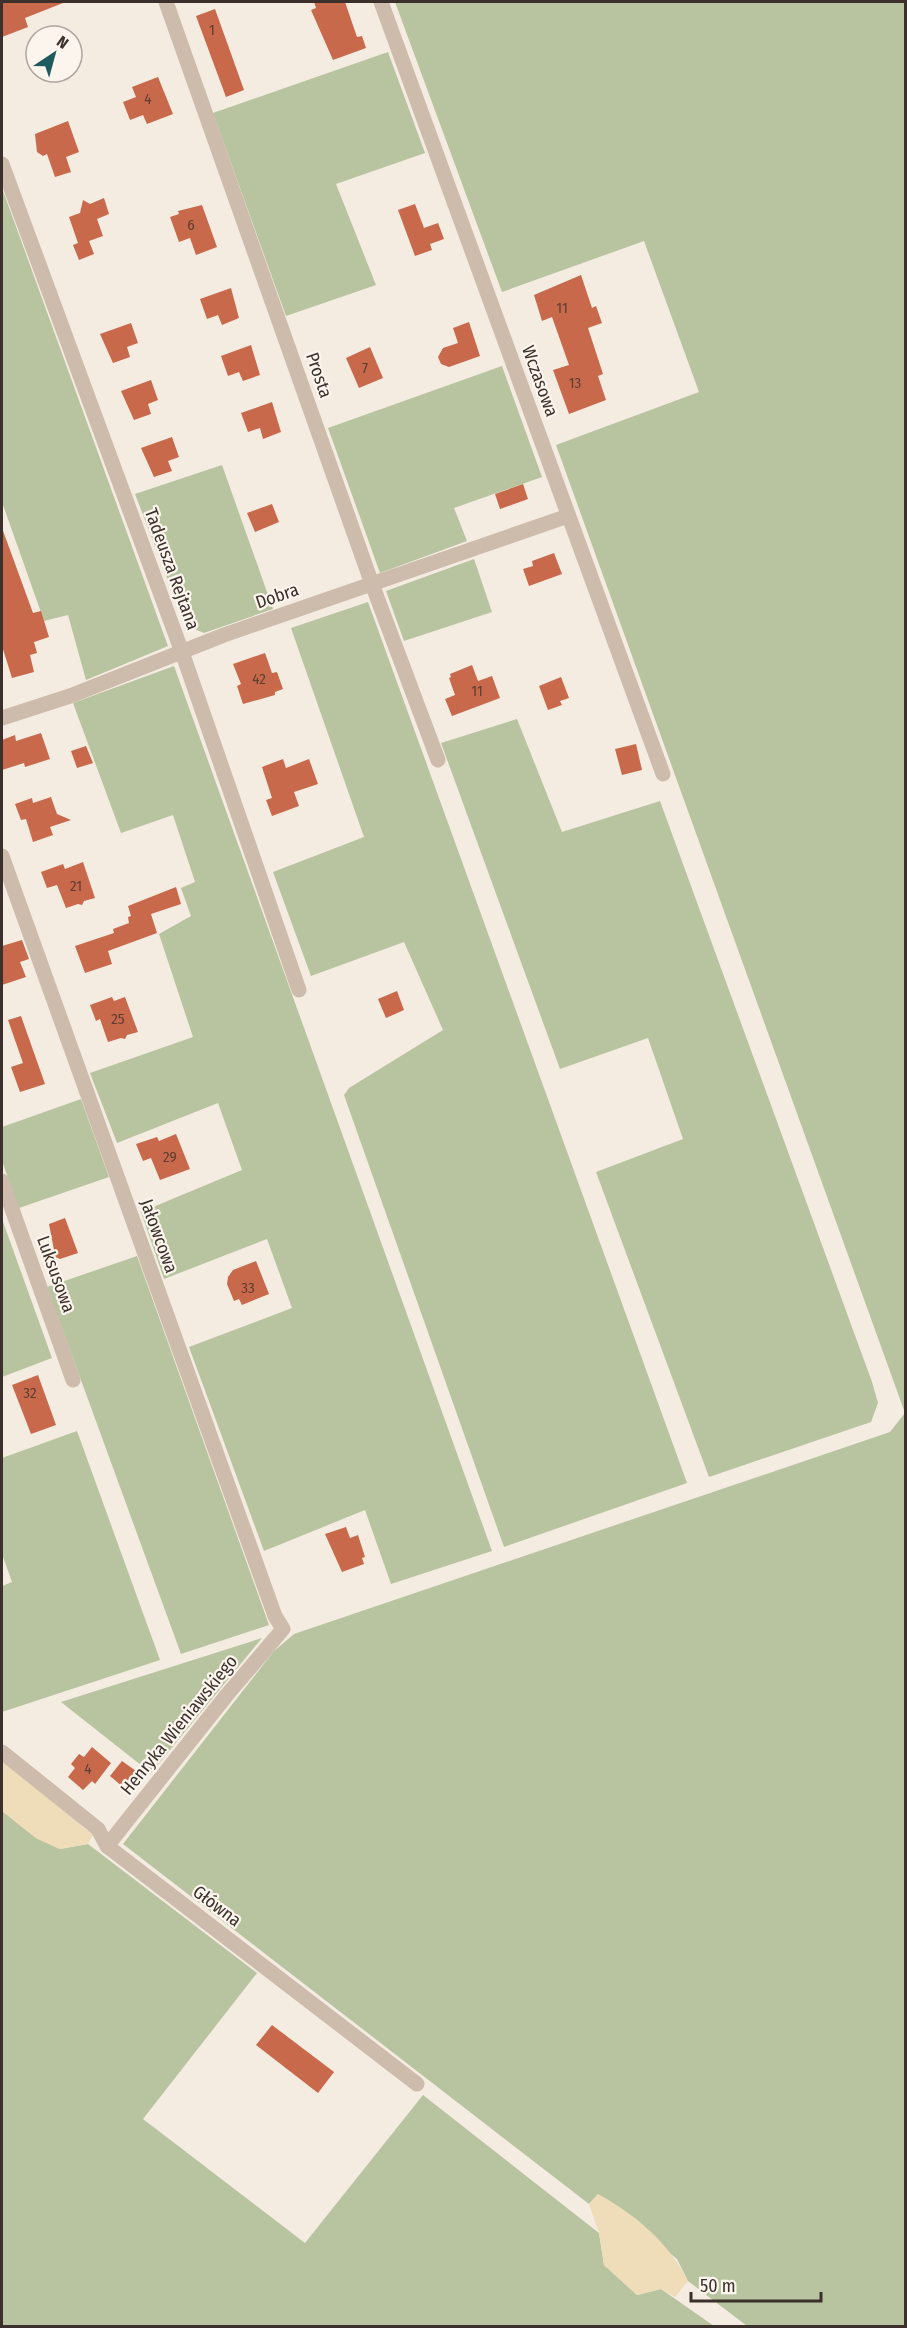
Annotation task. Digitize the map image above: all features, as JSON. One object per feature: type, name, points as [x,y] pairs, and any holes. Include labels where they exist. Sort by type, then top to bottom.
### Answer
[{"type":"street","name":"Prosta","points":[[166,2],[372,584],[438,760]]},
{"type":"street","name":"Wczasowa","points":[[381,2],[663,774]]},
{"type":"street","name":"Tadeusza Rejtana","points":[[2,164],[182,652],[299,990]]},
{"type":"street","name":"Dobra","points":[[2,718],[70,696],[182,652],[568,516]]},
{"type":"street","name":"Jałowcowa","points":[[2,856],[275,1616],[283,1629]]},
{"type":"street","name":"Luksusowa","points":[[2,1181],[73,1380]]},
{"type":"street","name":"Henryka Wieniawskiego","points":[[107,1846],[226,1696],[283,1629]]},
{"type":"street","name":"Główna","points":[[2,1752],[98,1829],[107,1846],[417,2084]]},
{"type":"green space","points":[[395,2],[905,2],[905,1413],[556,445],[699,392],[644,241],[502,292]]},
{"type":"green space","points":[[388,52],[425,153],[336,184],[376,285],[286,316],[213,113]]},
{"type":"green space","points":[[2,188],[168,646],[86,680],[68,615],[44,621],[2,502]]},
{"type":"green space","points":[[502,366],[542,477],[454,508],[467,541],[380,573],[328,428]]},
{"type":"green space","points":[[222,465],[273,609],[204,633],[185,625],[135,494]]},
{"type":"green space","points":[[474,559],[492,612],[404,641],[386,591]]},
{"type":"green space","points":[[368,602],[687,1483],[504,1547],[344,1095],[349,1088],[443,1030],[404,942],[311,976],[273,872],[364,837],[291,628]]},
{"type":"green space","points":[[174,666],[492,1551],[391,1584],[365,1510],[264,1551],[189,1347],[292,1308],[267,1239],[164,1279],[141,1212],[242,1170],[218,1103],[117,1143],[90,1073],[193,1037],[159,934],[191,916],[181,888],[195,882],[173,815],[121,833],[73,703]]},
{"type":"green space","points":[[517,719],[562,832],[660,801],[872,1382],[878,1403],[871,1422],[709,1477],[596,1172],[683,1139],[648,1038],[560,1069],[441,743]]},
{"type":"green space","points":[[81,1099],[109,1177],[19,1208],[2,1161],[2,1127]]},
{"type":"green space","points":[[2,1219],[52,1358],[2,1377]]},
{"type":"green space","points":[[137,1256],[269,1625],[181,1654],[47,1287]]},
{"type":"green space","points":[[905,1413],[905,2326],[747,2326],[688,2281],[677,2259],[598,2194],[589,2204],[123,1844],[274,1651],[294,1634],[890,1432]]},
{"type":"green space","points":[[77,1431],[160,1660],[2,1712],[2,1586],[12,1582],[2,1554],[2,1458]]},
{"type":"green space","points":[[262,1638],[151,1773],[61,1702]]},
{"type":"green space","points":[[2,1811],[36,1838],[60,1849],[88,1844],[257,1973],[143,2119],[305,2243],[423,2095],[599,2233],[604,2265],[637,2295],[661,2289],[714,2326],[2,2326]]},
{"type":"sand","points":[[2,1760],[93,1835],[88,1844],[60,1849],[36,1838],[2,1811]]},
{"type":"sand","points":[[598,2194],[638,2220],[671,2254],[688,2281],[675,2297],[661,2289],[637,2295],[604,2265],[599,2233],[589,2204]]},
{"type":"building","points":[[2,2],[63,2],[25,18],[27,24],[24,24],[24,29],[2,37]]},
{"type":"building","points":[[314,2],[345,2],[357,37],[362,36],[366,48],[333,60],[311,10],[316,8]]},
{"type":"building","points":[[215,9],[244,90],[226,97],[196,16]]},
{"type":"building","points":[[158,77],[173,114],[147,124],[143,115],[130,120],[123,102],[136,97],[132,87]]},
{"type":"building","points":[[68,121],[79,152],[66,157],[71,172],[55,177],[47,154],[43,156],[37,152],[35,134]]},
{"type":"building","points":[[104,198],[109,214],[97,219],[103,236],[89,241],[94,254],[79,260],[73,245],[78,243],[69,217],[80,213],[83,200],[90,204]]},
{"type":"building","points":[[415,204],[424,228],[438,223],[444,239],[430,244],[432,250],[415,256],[398,210]]},
{"type":"building","points":[[202,205],[217,247],[196,255],[190,238],[179,242],[170,217],[179,214],[178,211]]},
{"type":"building","points":[[581,275],[592,308],[596,306],[602,323],[588,328],[603,374],[598,376],[606,400],[569,414],[553,370],[569,365],[552,317],[542,321],[534,295]]},
{"type":"building","points":[[231,288],[239,318],[222,325],[218,315],[207,319],[200,299]]},
{"type":"building","points":[[469,322],[480,356],[449,367],[441,364],[438,357],[443,348],[458,343],[453,328]]},
{"type":"building","points":[[131,323],[138,343],[127,347],[130,357],[113,363],[100,334]]},
{"type":"building","points":[[251,345],[260,375],[243,381],[239,372],[228,376],[221,356]]},
{"type":"building","points":[[370,347],[383,378],[359,388],[346,358]]},
{"type":"building","points":[[151,380],[158,400],[148,404],[151,414],[134,420],[121,391]]},
{"type":"building","points":[[272,402],[281,432],[263,439],[260,428],[248,432],[241,413]]},
{"type":"building","points":[[172,437],[179,457],[168,461],[172,471],[154,477],[141,448]]},
{"type":"building","points":[[523,484],[528,499],[500,509],[495,494]]},
{"type":"building","points":[[272,504],[279,522],[255,532],[247,513]]},
{"type":"building","points":[[2,528],[33,613],[41,611],[49,637],[34,642],[37,653],[30,655],[34,672],[12,678],[2,646]]},
{"type":"building","points":[[554,553],[562,574],[529,586],[523,569],[533,566],[532,561]]},
{"type":"building","points":[[265,653],[272,673],[277,672],[283,689],[275,692],[275,695],[243,704],[237,686],[241,684],[233,664]]},
{"type":"building","points":[[472,665],[478,681],[492,676],[500,698],[452,716],[445,699],[455,695],[449,678],[450,674]]},
{"type":"building","points":[[561,677],[569,698],[560,701],[562,705],[548,710],[539,686]]},
{"type":"building","points":[[41,733],[50,759],[25,767],[24,763],[2,770],[2,740],[15,735],[16,741]]},
{"type":"building","points":[[636,744],[642,770],[622,775],[615,749]]},
{"type":"building","points":[[86,746],[93,763],[77,768],[71,751]]},
{"type":"building","points":[[283,759],[286,768],[309,759],[318,784],[294,792],[299,806],[272,816],[266,800],[272,798],[262,767]]},
{"type":"building","points":[[51,797],[57,814],[71,820],[50,827],[53,835],[33,842],[26,819],[21,820],[15,804],[32,798],[33,803]]},
{"type":"building","points":[[83,862],[95,898],[84,901],[82,905],[66,908],[57,885],[47,888],[41,872],[63,864],[65,869]]},
{"type":"building","points":[[176,887],[181,904],[151,914],[157,933],[108,951],[112,964],[85,973],[75,946],[114,933],[113,929],[129,923],[128,917],[131,916],[128,906]]},
{"type":"building","points":[[22,940],[29,959],[20,962],[26,977],[2,985],[2,946]]},
{"type":"building","points":[[397,991],[404,1010],[386,1018],[378,999]]},
{"type":"building","points":[[112,997],[114,1001],[125,997],[138,1032],[127,1035],[125,1039],[108,1042],[100,1019],[96,1021],[90,1005]]},
{"type":"building","points":[[21,1016],[45,1084],[20,1092],[11,1067],[23,1063],[8,1020]]},
{"type":"building","points":[[176,1134],[190,1169],[160,1180],[151,1158],[143,1161],[136,1144],[157,1137],[159,1141]]},
{"type":"building","points":[[65,1218],[78,1253],[60,1259],[51,1255],[54,1250],[49,1224]]},
{"type":"building","points":[[256,1261],[269,1294],[242,1305],[239,1299],[234,1301],[227,1284],[228,1277],[233,1270]]},
{"type":"building","points":[[38,1375],[56,1425],[31,1434],[12,1385]]},
{"type":"building","points":[[346,1527],[350,1538],[358,1535],[365,1557],[362,1558],[364,1564],[342,1572],[325,1534]]},
{"type":"building","points":[[92,1747],[111,1763],[95,1784],[92,1781],[83,1790],[68,1777],[75,1768],[71,1764],[79,1754],[84,1757]]},
{"type":"building","points":[[122,1761],[136,1771],[123,1787],[110,1776]]},
{"type":"building","points":[[272,2025],[334,2072],[318,2093],[256,2045]]}]
